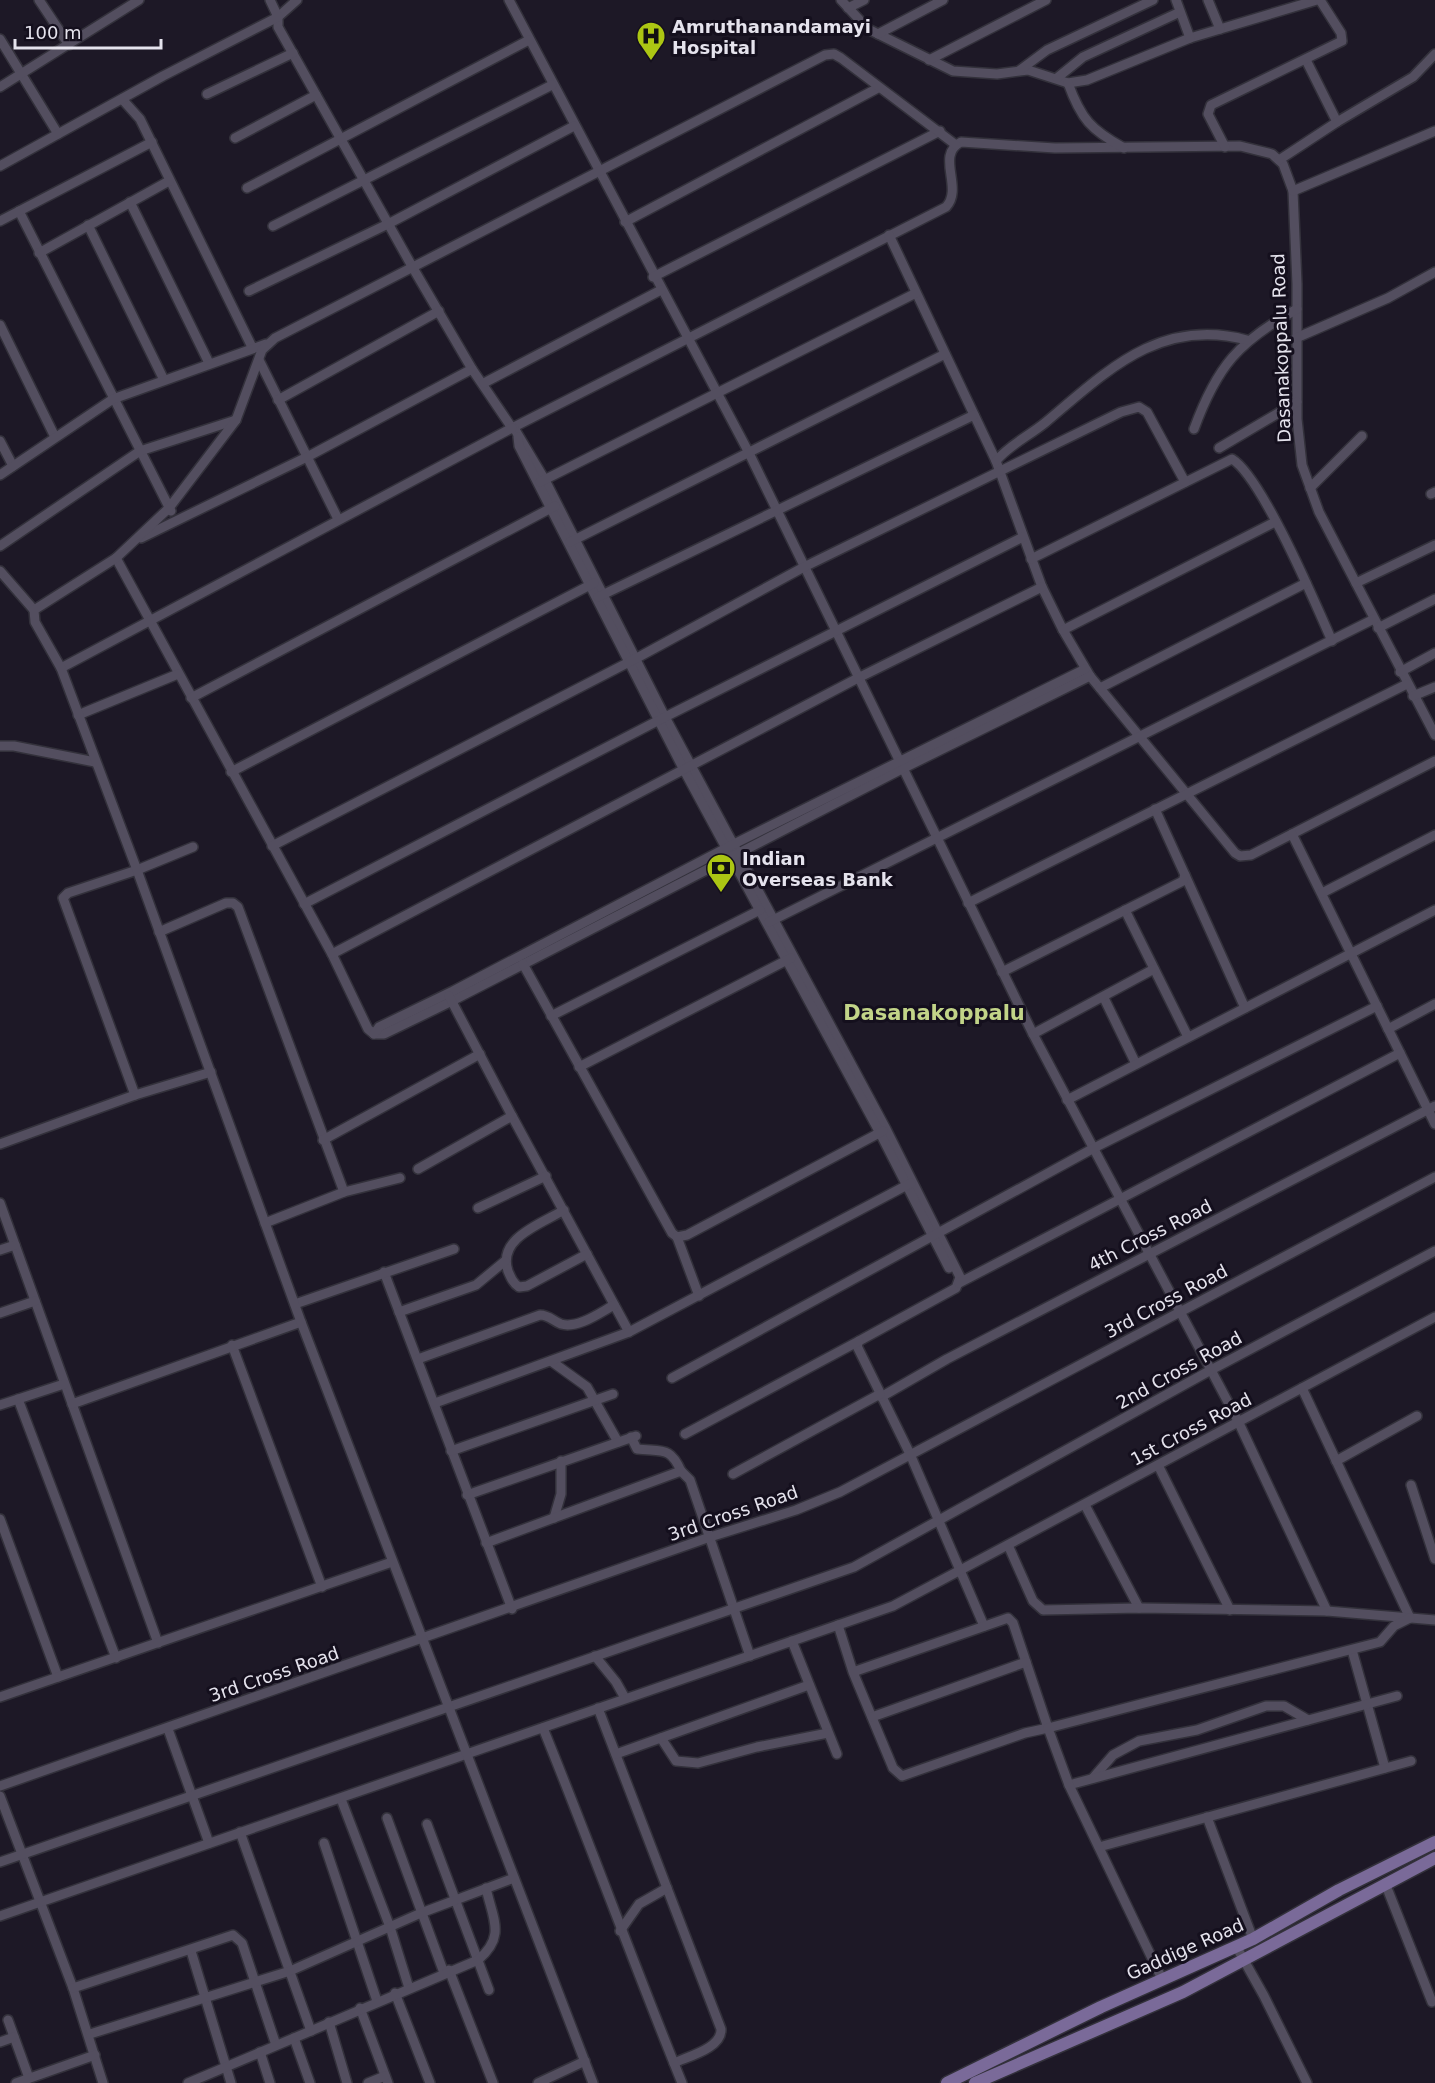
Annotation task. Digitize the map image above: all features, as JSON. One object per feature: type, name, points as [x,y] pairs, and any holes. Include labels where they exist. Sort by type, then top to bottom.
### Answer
[{"type":"main road","name":"Gaddige Road","points":[[947,2083],[1162,1978],[1253,1939],[1339,1890],[1435,1842]]},
{"type":"main road","name":"Gaddige Road","points":[[975,2083],[1183,1992],[1435,1858]]},
{"type":"street","points":[[39,0],[69,45]]},
{"type":"street","points":[[0,87],[139,0]]},
{"type":"street","points":[[270,0],[278,17],[278,27],[413,268],[472,369],[524,442],[631,660],[883,1131],[934,1234],[960,1277],[960,1283]]},
{"type":"street","points":[[0,166],[278,17],[297,0]]},
{"type":"street","points":[[509,0],[653,277],[748,452],[1033,1035],[1095,1148],[1119,1201],[1238,1421],[1327,1611]]},
{"type":"street","points":[[841,0],[856,18],[878,34],[953,71],[997,74],[1020,70],[1057,78],[1068,83],[1087,80],[1190,38],[1318,0],[1341,33],[1342,41],[1211,105],[1208,114],[1225,147]]},
{"type":"street","points":[[848,8],[864,0]]},
{"type":"street","points":[[878,34],[943,0]]},
{"type":"street","points":[[929,60],[1046,0]]},
{"type":"street","points":[[1020,70],[1047,50],[1153,0]]},
{"type":"street","points":[[1176,0],[1190,38]]},
{"type":"street","points":[[1208,0],[1220,29]]},
{"type":"street","points":[[1057,78],[1083,57],[1180,12]]},
{"type":"street","points":[[0,39],[58,134]]},
{"type":"street","points":[[247,188],[529,40]]},
{"type":"street","points":[[207,94],[292,53]]},
{"type":"street","points":[[0,475],[113,399],[252,347],[266,344],[597,171],[830,54],[841,58],[956,145]]},
{"type":"street","points":[[61,668],[150,618],[338,519],[515,431],[688,338],[939,210],[951,201],[953,195],[949,155],[956,145],[967,142],[1055,148],[1126,149],[1240,146],[1272,154],[1279,160],[1413,77],[1435,54]]},
{"type":"street","points":[[1306,60],[1337,122]]},
{"type":"street","points":[[1068,83],[1076,105],[1087,123],[1099,134],[1126,149]]},
{"type":"street","points":[[273,226],[362,179],[552,85]]},
{"type":"street","points":[[625,222],[878,88]]},
{"type":"street","points":[[235,138],[316,95]]},
{"type":"street","points":[[122,99],[140,119],[252,347]]},
{"type":"street","points":[[249,291],[388,224],[574,126]]},
{"type":"street","points":[[653,277],[940,131]]},
{"type":"street","points":[[1293,191],[1435,131]]},
{"type":"street","points":[[0,220],[152,142]]},
{"type":"street","name":"Dasanakoppalu Road","points":[[1279,160],[1289,177],[1293,191],[1297,402],[1302,465],[1319,512],[1400,672],[1435,735]]},
{"type":"street","points":[[39,253],[169,181]]},
{"type":"street","points":[[130,202],[209,363]]},
{"type":"street","points":[[19,211],[177,521]]},
{"type":"street","points":[[88,225],[164,380]]},
{"type":"street","points":[[889,235],[996,461],[1042,587],[1063,630],[1100,688],[1140,739],[1240,856],[1251,855],[1435,761]]},
{"type":"street","points":[[1296,338],[1388,298],[1435,272]]},
{"type":"street","points":[[484,383],[661,290]]},
{"type":"street","points":[[542,482],[916,293]]},
{"type":"street","points":[[1194,429],[1214,385],[1232,357],[1247,340],[1297,309]]},
{"type":"street","points":[[278,400],[439,311]]},
{"type":"street","points":[[0,325],[55,437]]},
{"type":"street","points":[[996,461],[1004,451],[1039,428],[1122,360],[1145,348],[1169,339],[1198,334],[1222,333],[1247,340]]},
{"type":"street","points":[[34,610],[116,558],[169,508],[236,420],[266,344]]},
{"type":"street","points":[[572,541],[945,354]]},
{"type":"street","points":[[259,360],[338,519]]},
{"type":"street","points":[[134,542],[307,457],[472,369]]},
{"type":"street","points":[[1219,447],[1297,402]]},
{"type":"street","points":[[272,846],[631,660],[804,567],[1121,412],[1139,407],[1147,412],[1185,482]]},
{"type":"street","points":[[600,596],[974,415]]},
{"type":"street","points":[[0,546],[140,451],[236,420]]},
{"type":"street","points":[[1310,488],[1362,436]]},
{"type":"street","points":[[0,441],[13,466]]},
{"type":"street","points":[[1031,559],[1232,459],[1248,478],[1275,522],[1332,641]]},
{"type":"street","points":[[191,698],[554,507]]},
{"type":"street","points":[[1063,630],[1275,522]]},
{"type":"street","points":[[304,904],[834,631],[1023,537]]},
{"type":"street","points":[[1356,583],[1435,545]]},
{"type":"street","points":[[116,558],[332,954],[368,1029],[374,1034],[379,1027],[523,964],[732,851]]},
{"type":"street","points":[[0,571],[34,610],[35,622],[61,668],[301,1322],[423,1639],[447,1708],[593,2083]]},
{"type":"street","points":[[231,772],[593,583]]},
{"type":"street","points":[[1100,688],[1306,583]]},
{"type":"street","points":[[332,954],[858,678],[1042,587]]},
{"type":"street","points":[[770,922],[1332,641],[1435,599]]},
{"type":"street","points":[[1400,672],[1435,653]]},
{"type":"street","points":[[450,997],[900,765],[1088,672]]},
{"type":"street","points":[[78,715],[178,674]]},
{"type":"street","points":[[968,903],[1186,792],[1407,684]]},
{"type":"street","points":[[1413,696],[1435,687]]},
{"type":"street","points":[[0,746],[14,746],[95,762]]},
{"type":"street","points":[[1155,809],[1245,1008]]},
{"type":"street","points":[[1292,834],[1400,1053],[1432,1108],[1435,1124]]},
{"type":"street","points":[[1322,893],[1435,835]]},
{"type":"street","points":[[135,1095],[63,898],[68,893],[137,870],[194,847]]},
{"type":"street","points":[[732,851],[760,910],[770,922]]},
{"type":"street","points":[[1002,972],[1179,884],[1185,875]]},
{"type":"street","points":[[159,932],[226,903],[233,903],[238,907],[344,1192]]},
{"type":"street","points":[[551,1016],[760,910]]},
{"type":"street","points":[[1125,910],[1188,1037]]},
{"type":"street","points":[[1067,1100],[1435,910]]},
{"type":"street","points":[[579,1067],[789,959]]},
{"type":"street","points":[[523,964],[672,1233],[677,1237],[699,1296]]},
{"type":"street","points":[[1033,1035],[1154,969]]},
{"type":"street","points":[[450,997],[629,1332]]},
{"type":"street","points":[[1104,998],[1136,1064]]},
{"type":"street","points":[[1388,1029],[1435,1004]]},
{"type":"street","points":[[672,1378],[1095,1148],[1377,1006]]},
{"type":"street","points":[[685,1434],[859,1341],[960,1283],[1400,1053]]},
{"type":"street","points":[[323,1140],[480,1054]]},
{"type":"street","points":[[0,1144],[135,1095],[211,1072]]},
{"type":"street","name":"4th Cross Road","points":[[733,1474],[947,1359],[1432,1108]]},
{"type":"street","points":[[418,1169],[512,1116]]},
{"type":"street","points":[[677,1237],[687,1235],[883,1131]]},
{"type":"street","points":[[478,1208],[546,1176]]},
{"type":"street","name":"3rd Cross Road","points":[[0,1786],[512,1609],[710,1537],[796,1510],[840,1491],[1435,1177]]},
{"type":"street","points":[[265,1223],[344,1192],[400,1178]]},
{"type":"street","points":[[435,1403],[629,1332],[909,1184]]},
{"type":"street","points":[[0,1203],[158,1643]]},
{"type":"street","points":[[399,1312],[476,1285],[505,1261],[509,1247],[516,1238],[564,1210]]},
{"type":"street","points":[[0,1250],[15,1245]]},
{"type":"street","points":[[295,1304],[454,1249]]},
{"type":"street","name":"2nd Cross Road","points":[[0,1862],[854,1567],[1211,1370],[1435,1251]]},
{"type":"street","points":[[505,1261],[515,1285],[523,1287],[587,1254]]},
{"type":"street","points":[[384,1272],[512,1609]]},
{"type":"street","points":[[0,1313],[35,1301]]},
{"type":"street","points":[[418,1359],[540,1315],[546,1315],[561,1323],[574,1324],[614,1305]]},
{"type":"street","name":"1st Cross Road","points":[[0,1916],[893,1606],[1435,1317]]},
{"type":"street","points":[[72,1404],[301,1322]]},
{"type":"street","points":[[859,1341],[857,1346],[940,1520],[984,1626]]},
{"type":"street","points":[[232,1345],[322,1587]]},
{"type":"street","points":[[551,1361],[587,1387],[618,1442]]},
{"type":"street","points":[[0,1405],[64,1384]]},
{"type":"street","points":[[1302,1388],[1410,1618]]},
{"type":"street","points":[[451,1451],[614,1394]]},
{"type":"street","points":[[18,1399],[116,1658]]},
{"type":"street","points":[[1336,1461],[1417,1416]]},
{"type":"street","points":[[467,1495],[633,1437],[637,1449],[666,1451],[674,1455],[681,1472],[690,1480],[750,1656]]},
{"type":"street","points":[[554,1518],[561,1494],[561,1461]]},
{"type":"street","points":[[1158,1465],[1230,1610]]},
{"type":"street","points":[[486,1543],[681,1472]]},
{"type":"street","points":[[1411,1485],[1435,1559]]},
{"type":"street","points":[[1085,1505],[1139,1608]]},
{"type":"street","points":[[0,1519],[58,1677]]},
{"type":"street","points":[[1008,1545],[1033,1601],[1043,1610],[1139,1608],[1327,1611],[1435,1620]]},
{"type":"street","points":[[0,1697],[392,1562]]},
{"type":"street","points":[[838,1625],[853,1672],[893,1768],[902,1776],[1024,1733],[1380,1642],[1394,1626],[1410,1618]]},
{"type":"street","points":[[853,1672],[1004,1619],[1011,1621],[1069,1785],[1162,1978]]},
{"type":"street","points":[[792,1641],[837,1754]]},
{"type":"street","points":[[1352,1650],[1385,1768]]},
{"type":"street","points":[[595,1656],[616,1682],[625,1698]]},
{"type":"street","points":[[872,1717],[1026,1662]]},
{"type":"street","points":[[616,1754],[809,1685]]},
{"type":"street","points":[[1069,1785],[1396,1696]]},
{"type":"street","points":[[1092,1779],[1113,1755],[1139,1741],[1205,1728],[1275,1705],[1284,1706],[1308,1720]]},
{"type":"street","points":[[598,1708],[721,2029],[722,2036],[716,2043],[674,2063]]},
{"type":"street","points":[[543,1728],[586,1834],[620,1932],[682,2083]]},
{"type":"street","points":[[168,1729],[209,1843]]},
{"type":"street","points":[[661,1738],[676,1761],[698,1763],[757,1747],[828,1733]]},
{"type":"street","points":[[1099,1847],[1411,1761]]},
{"type":"street","points":[[0,1796],[74,1988],[104,2083]]},
{"type":"street","points":[[340,1799],[390,1927],[409,1988]]},
{"type":"street","points":[[1208,1817],[1253,1939]]},
{"type":"street","points":[[387,1818],[421,1913],[493,2083]]},
{"type":"street","points":[[427,1824],[489,1990]]},
{"type":"street","points":[[240,1832],[311,2031]]},
{"type":"street","points":[[324,1843],[378,2001]]},
{"type":"street","points":[[90,2034],[290,1971],[421,1913],[514,1878]]},
{"type":"street","points":[[1385,1883],[1432,2002]]},
{"type":"street","points":[[188,2083],[360,2008],[478,1960],[491,1949],[496,1938],[486,1888]]},
{"type":"street","points":[[620,1932],[639,1904],[667,1888]]},
{"type":"street","points":[[74,1988],[191,1951],[228,1935],[236,1936],[242,1943],[276,2045]]},
{"type":"street","points":[[1236,1946],[1306,2083]]},
{"type":"street","points":[[191,1951],[231,2083]]},
{"type":"street","points":[[395,1994],[430,2083]]},
{"type":"street","points":[[360,2008],[386,2079],[368,2083]]},
{"type":"street","points":[[8,2020],[29,2078]]},
{"type":"street","points":[[329,2022],[347,2083]]},
{"type":"street","points":[[0,2042],[14,2037]]},
{"type":"street","points":[[294,2038],[310,2083]]},
{"type":"street","points":[[260,2052],[270,2083]]},
{"type":"street","points":[[15,2083],[95,2055]]},
{"type":"street","points":[[538,2083],[585,2061]]},
{"type":"place","name":"Amruthanandamayi Hospital","points":[[651,62]]},
{"type":"place","name":"Indian Overseas Bank","points":[[721,894]]},
{"type":"district","name":"Dasanakoppalu","points":[[934,1013]]}]
